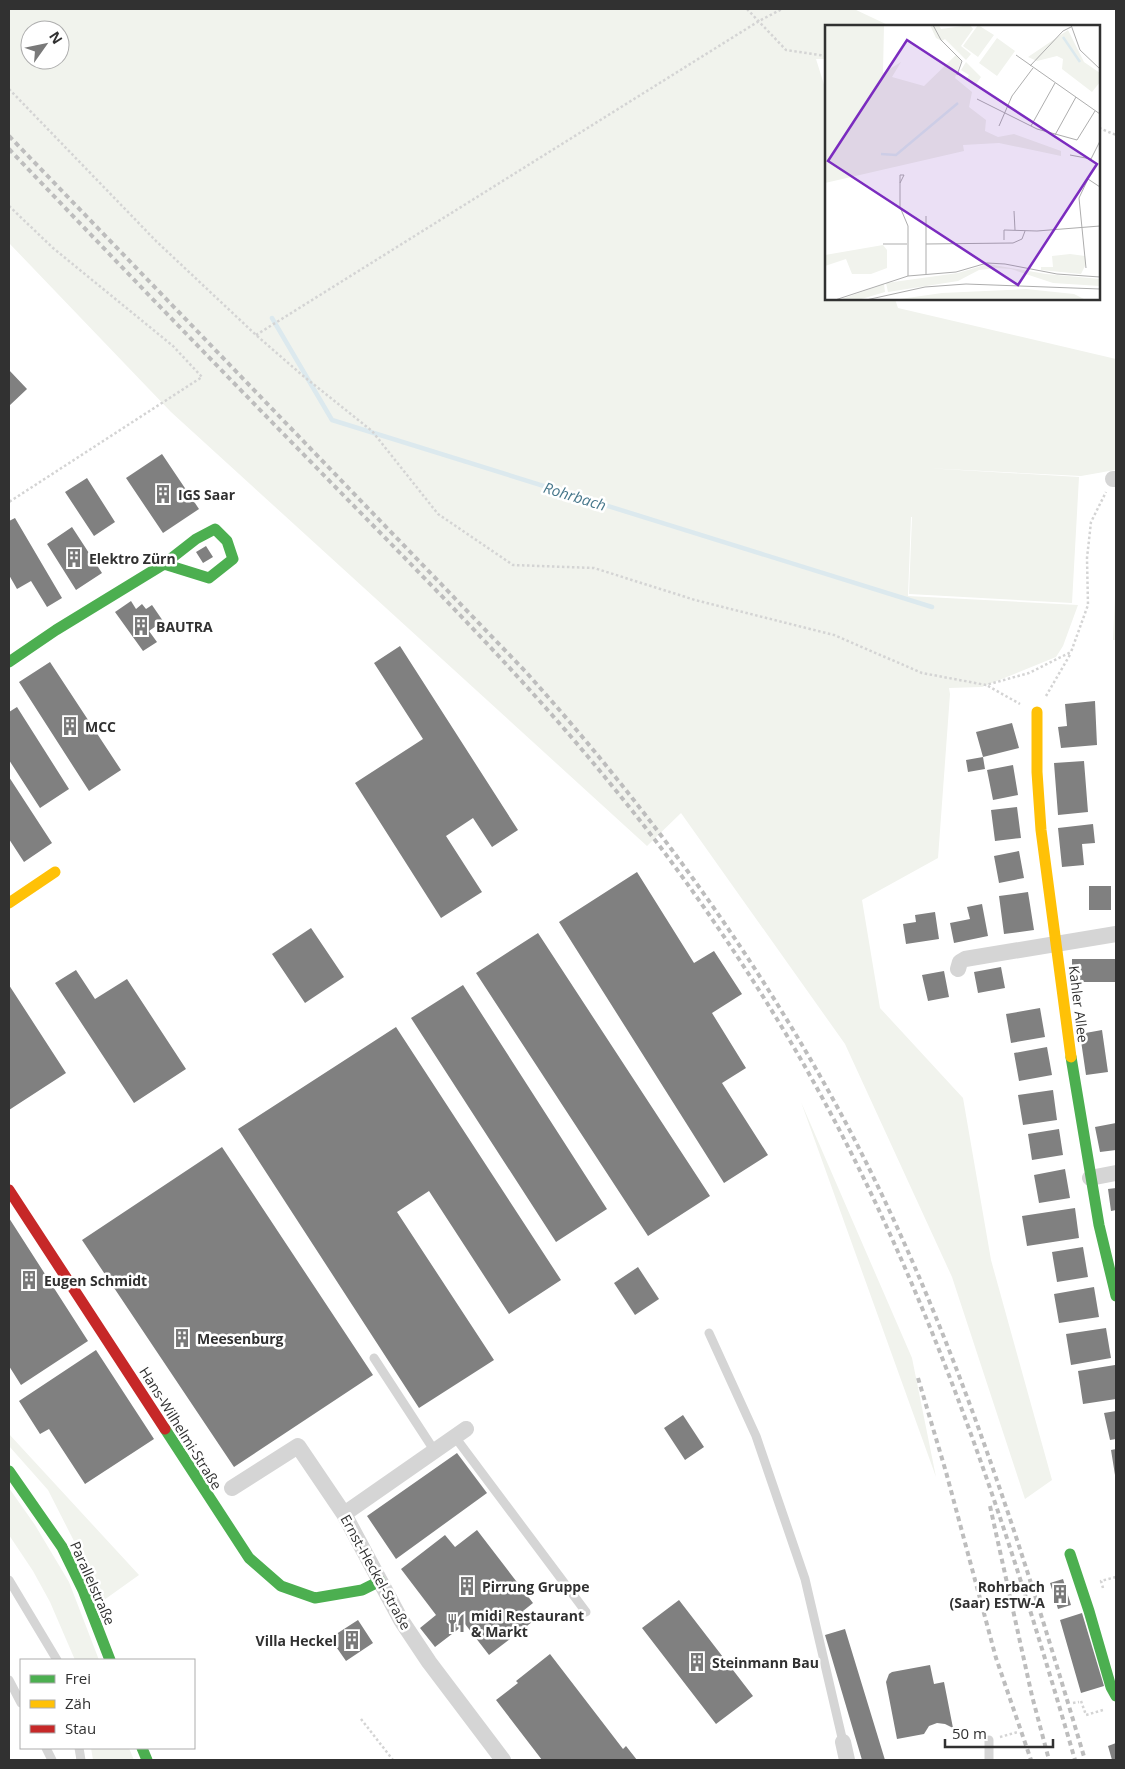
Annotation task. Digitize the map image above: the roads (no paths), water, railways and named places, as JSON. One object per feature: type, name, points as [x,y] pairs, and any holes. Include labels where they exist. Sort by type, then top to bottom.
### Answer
[{"type":"street","points":[[9,662],[56,630],[164,564],[196,539],[215,529],[227,541],[233,559],[209,578],[164,564]]},
{"type":"street","name":"Kahler Allee","points":[[1037,712],[1037,772],[1041,830],[1074,1082],[1099,1225],[1116,1296]]},
{"type":"street","points":[[9,903],[55,872]]},
{"type":"street","points":[[958,969],[960,962],[965,960],[1116,934]]},
{"type":"street","points":[[1090,1178],[1116,1173]]},
{"type":"street","name":"Hans-Wilhelmi-Straße","points":[[9,1190],[249,1558],[281,1586],[315,1598],[362,1590],[380,1581]]},
{"type":"street","points":[[344,1514],[460,1433]]},
{"type":"street","name":"Ernst-Heckel-Straße","points":[[232,1488],[298,1446],[344,1514],[401,1620],[429,1662],[503,1760]]},
{"type":"street","name":"Parallelstraße","points":[[9,1472],[62,1547],[83,1590],[110,1659]]},
{"type":"street","points":[[1070,1554],[1111,1687],[1116,1696]]},
{"type":"street","points":[[843,1742],[847,1760]]},
{"type":"lane","points":[[709,1333],[756,1436],[805,1579],[843,1742]]},
{"type":"lane","points":[[374,1358],[434,1450]]},
{"type":"lane","points":[[460,1433],[586,1612]]},
{"type":"lane","points":[[9,1580],[57,1659]]},
{"type":"lane","points":[[9,1680],[20,1701]]},
{"type":"lane","points":[[989,1740],[989,1760]]},
{"type":"waterway","name":"Rohrbach","points":[[272,318],[332,420],[932,607]]},
{"type":"railway","points":[[9,136],[525,671],[616,778],[659,833],[740,946],[814,1065],[848,1127],[886,1203],[920,1280],[952,1358],[1010,1518],[1085,1760]]},
{"type":"railway","points":[[9,149],[427,581],[578,744],[651,835],[706,910],[740,961],[811,1078],[860,1170],[904,1265],[944,1362],[980,1460],[1014,1559],[1075,1760]]},
{"type":"railway","points":[[918,1378],[946,1472],[996,1658],[1031,1760]]},
{"type":"railway","points":[[990,1506],[1032,1696],[1049,1760]]},
{"type":"place","name":"IGS Saar","points":[[163,494]]},
{"type":"place","name":"Elektro Zürn","points":[[74,558]]},
{"type":"place","name":"BAUTRA","points":[[141,626]]},
{"type":"place","name":"MCC","points":[[70,726]]},
{"type":"place","name":"Eugen Schmidt","points":[[29,1280]]},
{"type":"place","name":"Meesenburg","points":[[182,1338]]},
{"type":"place","name":"Pirrung Gruppe","points":[[467,1586]]},
{"type":"place","name":"Rohrbach (Saar) ESTW-A","points":[[1060,1594]]},
{"type":"place","name":"midi Restaurant & Markt","points":[[456,1623]]},
{"type":"place","name":"Villa Heckel","points":[[352,1640]]},
{"type":"place","name":"Steinmann Bau","points":[[697,1662]]}]
